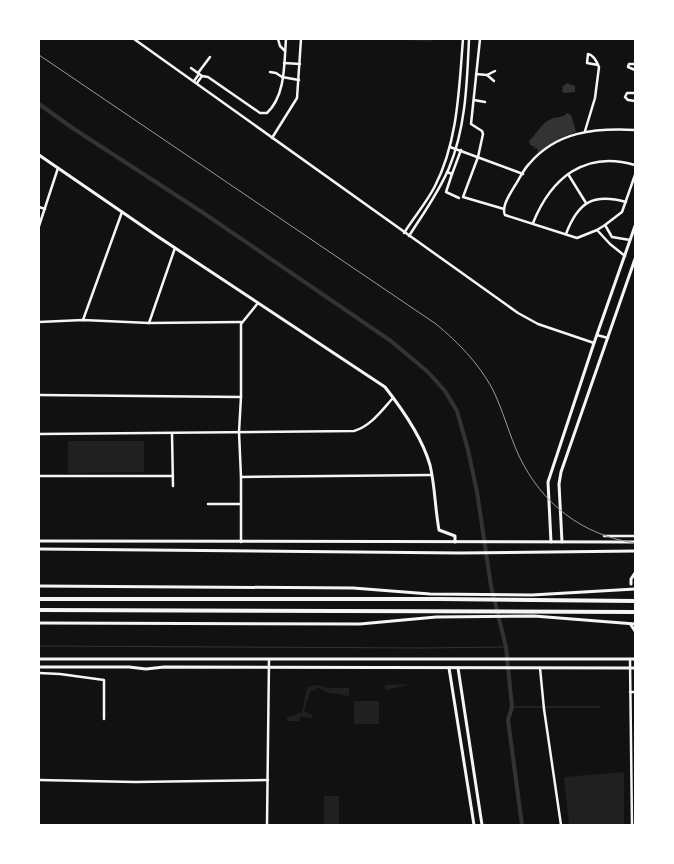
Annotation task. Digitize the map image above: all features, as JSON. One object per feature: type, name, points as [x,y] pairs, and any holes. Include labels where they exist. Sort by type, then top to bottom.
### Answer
[{"type":"highway","points":[[39,599],[532,600],[635,602]]},
{"type":"highway","points":[[39,610],[635,612]]},
{"type":"street","points":[[134,39],[522,316],[538,324],[594,343]]},
{"type":"street","points":[[278,39],[280,46],[285,51]]},
{"type":"street","points":[[191,68],[208,77],[248,105],[265,114],[270,111],[279,97],[286,39]]},
{"type":"street","points":[[272,138],[296,101],[299,80],[301,39]]},
{"type":"street","points":[[404,233],[435,186],[450,147],[457,114],[463,39]]},
{"type":"street","points":[[409,236],[438,190],[447,172],[455,148],[465,113],[469,39]]},
{"type":"street","points":[[480,39],[472,124],[483,133],[478,157],[463,197],[504,209]]},
{"type":"street","points":[[585,131],[595,98],[598,65],[592,55],[588,54],[587,63],[598,65]]},
{"type":"street","points":[[194,81],[210,57]]},
{"type":"street","points":[[284,63],[300,64]]},
{"type":"street","points":[[635,64],[629,64],[628,67],[635,70]]},
{"type":"street","points":[[476,74],[487,75],[495,71]]},
{"type":"street","points":[[270,72],[276,73],[282,77],[299,80]]},
{"type":"street","points":[[197,83],[200,74]]},
{"type":"street","points":[[487,75],[494,81]]},
{"type":"street","points":[[635,93],[627,93],[626,97],[628,100],[635,101]]},
{"type":"street","points":[[474,100],[485,102]]},
{"type":"street","points":[[635,130],[585,131],[559,140],[529,163],[509,195],[504,209],[505,215],[580,238],[606,226],[621,214],[635,175]]},
{"type":"street","points":[[450,147],[523,174]]},
{"type":"street","points":[[459,198],[446,192],[461,150]]},
{"type":"street","points":[[39,155],[175,248],[385,387],[418,438],[429,464],[439,530],[455,536],[457,542]]},
{"type":"street","points":[[533,223],[546,196],[557,183],[578,167],[602,161],[635,165]]},
{"type":"street","points":[[39,226],[58,168]]},
{"type":"street","points":[[447,172],[452,174]]},
{"type":"street","points":[[568,174],[586,203]]},
{"type":"street","points":[[566,234],[574,215],[586,203],[600,198],[626,202]]},
{"type":"street","points":[[39,207],[45,209]]},
{"type":"street","points":[[83,320],[122,212]]},
{"type":"street","points":[[606,226],[612,237],[630,240]]},
{"type":"street","points":[[551,542],[548,482],[635,226]]},
{"type":"street","points":[[597,230],[610,244],[625,256]]},
{"type":"street","points":[[149,323],[175,248]]},
{"type":"street","points":[[562,542],[559,484],[561,472],[635,259]]},
{"type":"street","points":[[241,542],[239,432],[241,397],[241,322],[258,303]]},
{"type":"street","points":[[39,322],[83,320],[149,323],[241,322]]},
{"type":"street","points":[[597,335],[608,338]]},
{"type":"street","points":[[39,395],[241,397]]},
{"type":"street","points":[[39,434],[354,432],[361,430],[371,422],[393,398]]},
{"type":"street","points":[[172,434],[173,486]]},
{"type":"street","points":[[241,477],[431,474]]},
{"type":"street","points":[[39,476],[173,476]]},
{"type":"street","points":[[208,504],[241,504]]},
{"type":"street","points":[[604,536],[635,536]]},
{"type":"street","points":[[39,540],[241,542],[635,542]]},
{"type":"street","points":[[394,552],[396,542]]},
{"type":"street","points":[[39,549],[460,553],[635,551]]},
{"type":"street","points":[[631,584],[631,579],[635,574]]},
{"type":"street","points":[[39,586],[354,588],[408,593],[532,595],[635,589]]},
{"type":"street","points":[[39,623],[360,624],[436,617],[534,616],[635,624]]},
{"type":"street","points":[[631,625],[635,631]]},
{"type":"street","points":[[39,659],[635,659]]},
{"type":"street","points":[[630,659],[632,825]]},
{"type":"street","points":[[267,825],[269,660]]},
{"type":"street","points":[[39,666],[129,667],[146,669],[164,667],[635,668]]},
{"type":"street","points":[[449,668],[474,825]]},
{"type":"street","points":[[458,668],[482,825]]},
{"type":"street","points":[[538,668],[561,825]]},
{"type":"street","points":[[39,674],[60,674],[104,680],[104,719]]},
{"type":"street","points":[[630,692],[635,692]]},
{"type":"street","points":[[630,700],[635,700]]},
{"type":"street","points":[[39,780],[135,782],[268,780]]},
{"type":"shaded area","points":[[389,39],[432,39],[432,42]]},
{"type":"shaded area","points":[[567,83],[575,86],[575,92],[564,93],[562,91],[563,86]]},
{"type":"shaded area","points":[[567,113],[571,115],[576,132],[560,138],[538,153],[537,148],[533,149],[535,146],[531,146],[529,141],[543,124]]},
{"type":"shaded area","points":[[68,441],[144,441],[144,472],[68,473]]},
{"type":"shaded area","points":[[412,684],[386,690],[384,687],[386,685]]},
{"type":"shaded area","points":[[316,685],[329,688],[349,688],[349,696],[329,693],[316,687],[315,691],[312,690],[310,693],[304,711],[313,716],[312,718],[300,717],[300,721],[287,721],[287,718],[302,712],[308,687]]},
{"type":"shaded area","points":[[354,701],[379,701],[379,724],[354,724]]},
{"type":"shaded area","points":[[624,772],[624,825],[569,825],[564,777]]},
{"type":"shaded area","points":[[324,796],[339,796],[339,825],[324,825]]},
{"type":"waterway","points":[[39,104],[74,129],[202,212],[391,341],[428,372],[445,391],[457,411],[468,450],[477,492],[491,586],[506,647],[512,707],[508,720],[522,825]]},
{"type":"waterway","points":[[39,646],[506,647]]},
{"type":"waterway","points":[[512,707],[600,707]]},
{"type":"railway","points":[[39,55],[436,324],[467,354],[487,379],[496,396],[519,456],[539,489],[552,503],[581,525],[598,533],[635,543]]}]
